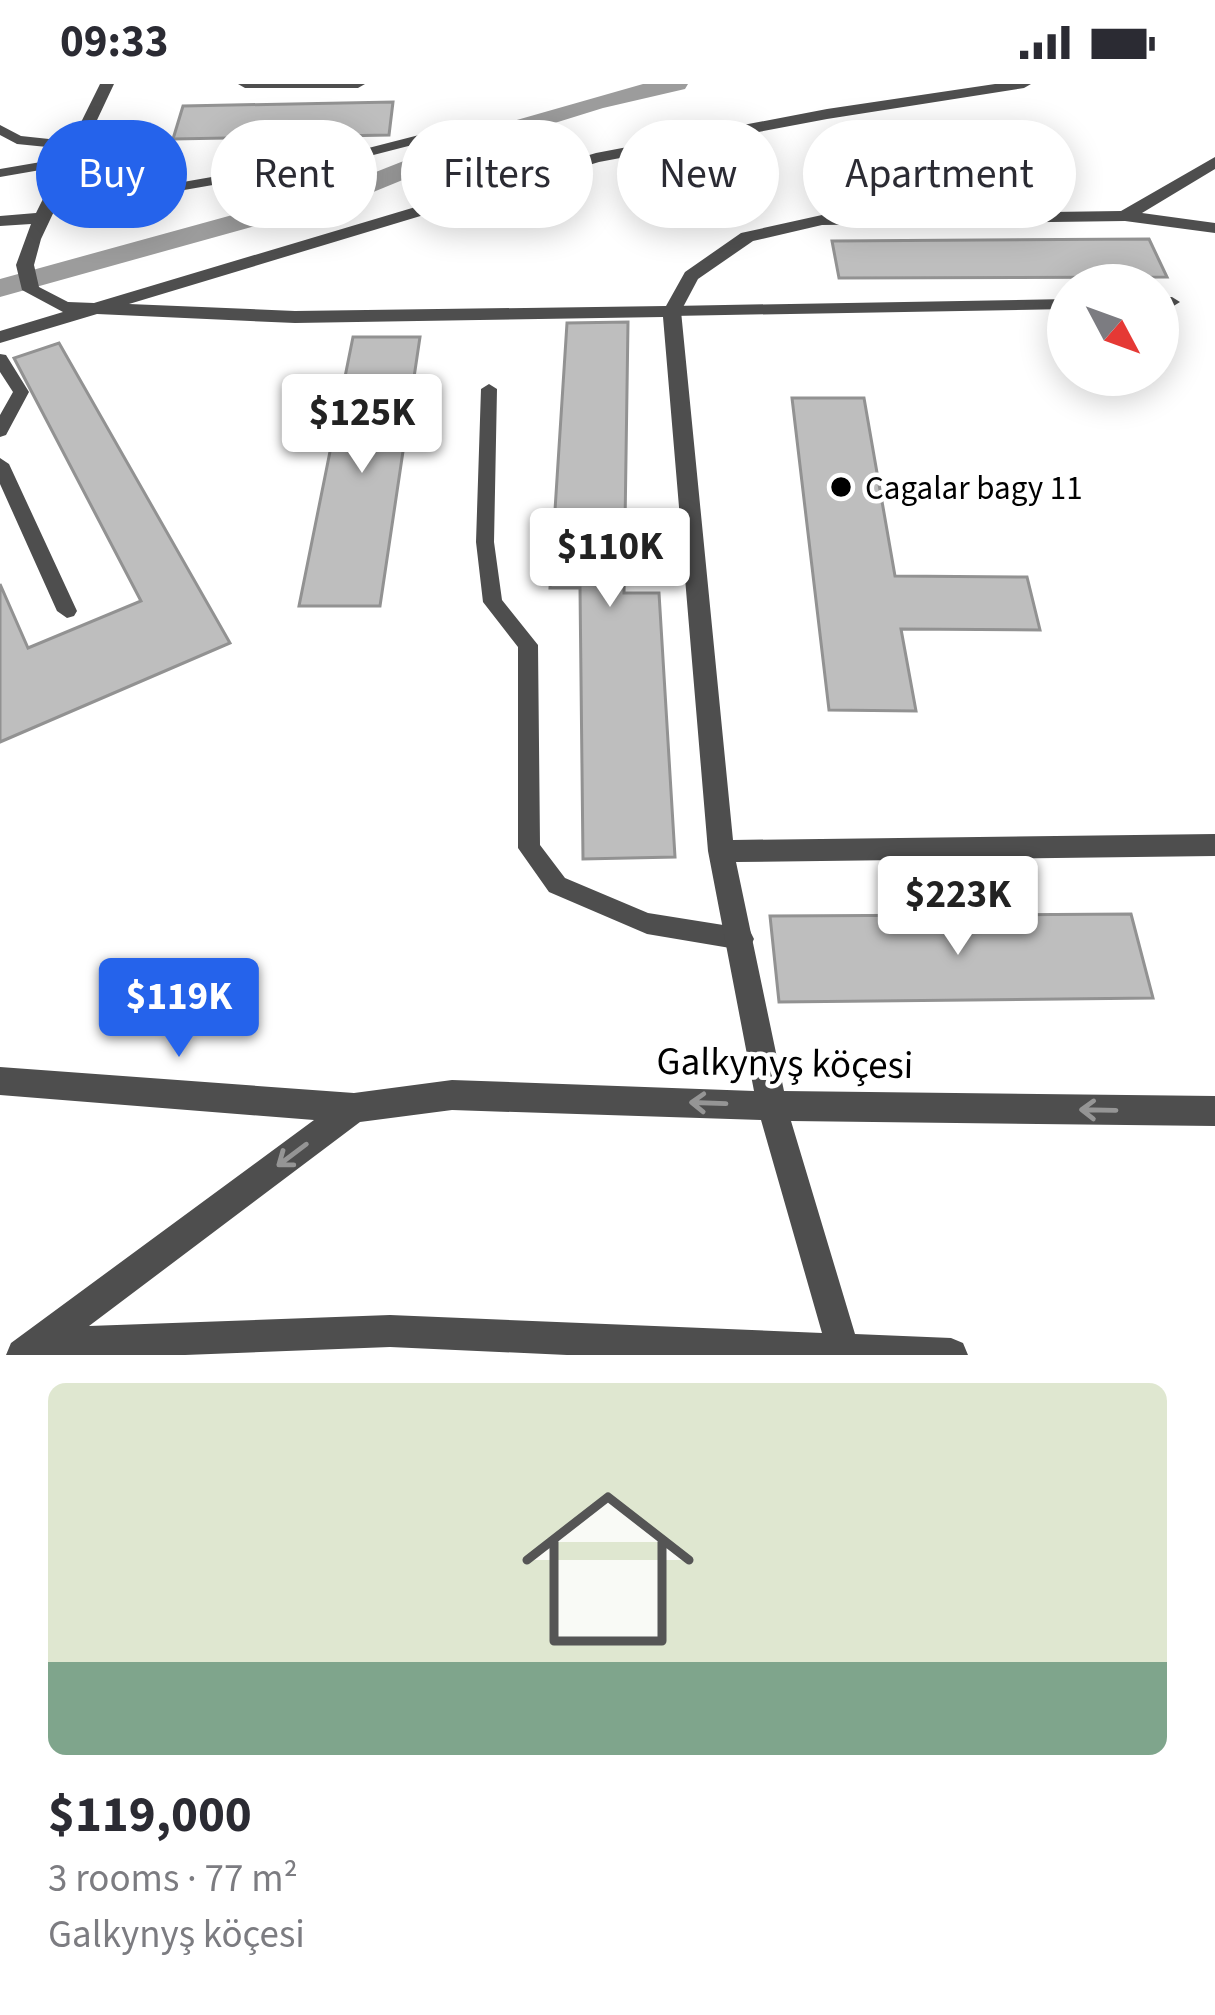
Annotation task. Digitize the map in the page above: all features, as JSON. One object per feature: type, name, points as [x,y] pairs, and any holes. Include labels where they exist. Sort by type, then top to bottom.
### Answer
[{"type":"street","points":[[89,120],[107,84]]},
{"type":"street","points":[[245,84],[358,84]]},
{"type":"street","points":[[0,337],[596,158],[807,117],[1024,84]]},
{"type":"street","points":[[1125,216],[1215,162]]},
{"type":"street","points":[[0,221],[36,215]]},
{"type":"street","points":[[844,1352],[772,1106],[721,851],[672,311],[691,276],[747,237],[822,220],[1125,216],[1215,228]]},
{"type":"street","points":[[39,228],[26,265],[31,290],[64,307],[295,317],[672,311]]},
{"type":"street","points":[[721,851],[1215,845]]},
{"type":"street","name":"Galkynyş köçesi","points":[[0,1081],[354,1108],[452,1095],[772,1106],[1215,1111]]},
{"type":"street","name":"Galkynyş köçesi","points":[[30,1350],[354,1108]]},
{"type":"street","points":[[358,1355],[390,1330]]},
{"type":"street","name":"Galkynyş köçesi","points":[[30,1350],[390,1330],[951,1355]]},
{"type":"lane","points":[[0,129],[36,144]]},
{"type":"lane","points":[[187,187],[401,143]]},
{"type":"lane","points":[[0,173],[36,163]]},
{"type":"lane","points":[[672,311],[1047,304]]},
{"type":"lane","points":[[0,359],[21,392],[0,431]]},
{"type":"lane","points":[[489,389],[485,542],[494,602],[528,645],[529,848],[557,885],[647,923],[742,939]]},
{"type":"lane","points":[[0,464],[67,610]]},
{"type":"building","points":[[393,102],[389,135],[377,135],[377,120],[211,120],[211,138],[187,139],[187,120],[179,120],[183,106]]},
{"type":"building","points":[[1149,239],[1161,264],[1047,264],[1047,277],[839,278],[832,241]]},
{"type":"building","points":[[628,322],[624,593],[659,593],[675,857],[583,859],[580,588],[550,588],[567,323]]},
{"type":"building","points":[[353,337],[420,337],[380,606],[299,606]]},
{"type":"building","points":[[59,343],[230,643],[0,742],[0,584],[28,648],[141,601],[14,358]]},
{"type":"building","name":"Cagalar bagy 11","points":[[792,398],[864,398],[895,576],[1027,577],[1040,630],[901,629],[916,711],[829,710]]},
{"type":"building","points":[[1131,914],[1153,998],[779,1002],[770,916]]},
{"type":"waterway","points":[[0,288],[357,189],[491,135],[596,102],[676,84]]},
{"type":"place","name":"Cagalar bagy 11","points":[[841,487]]}]
